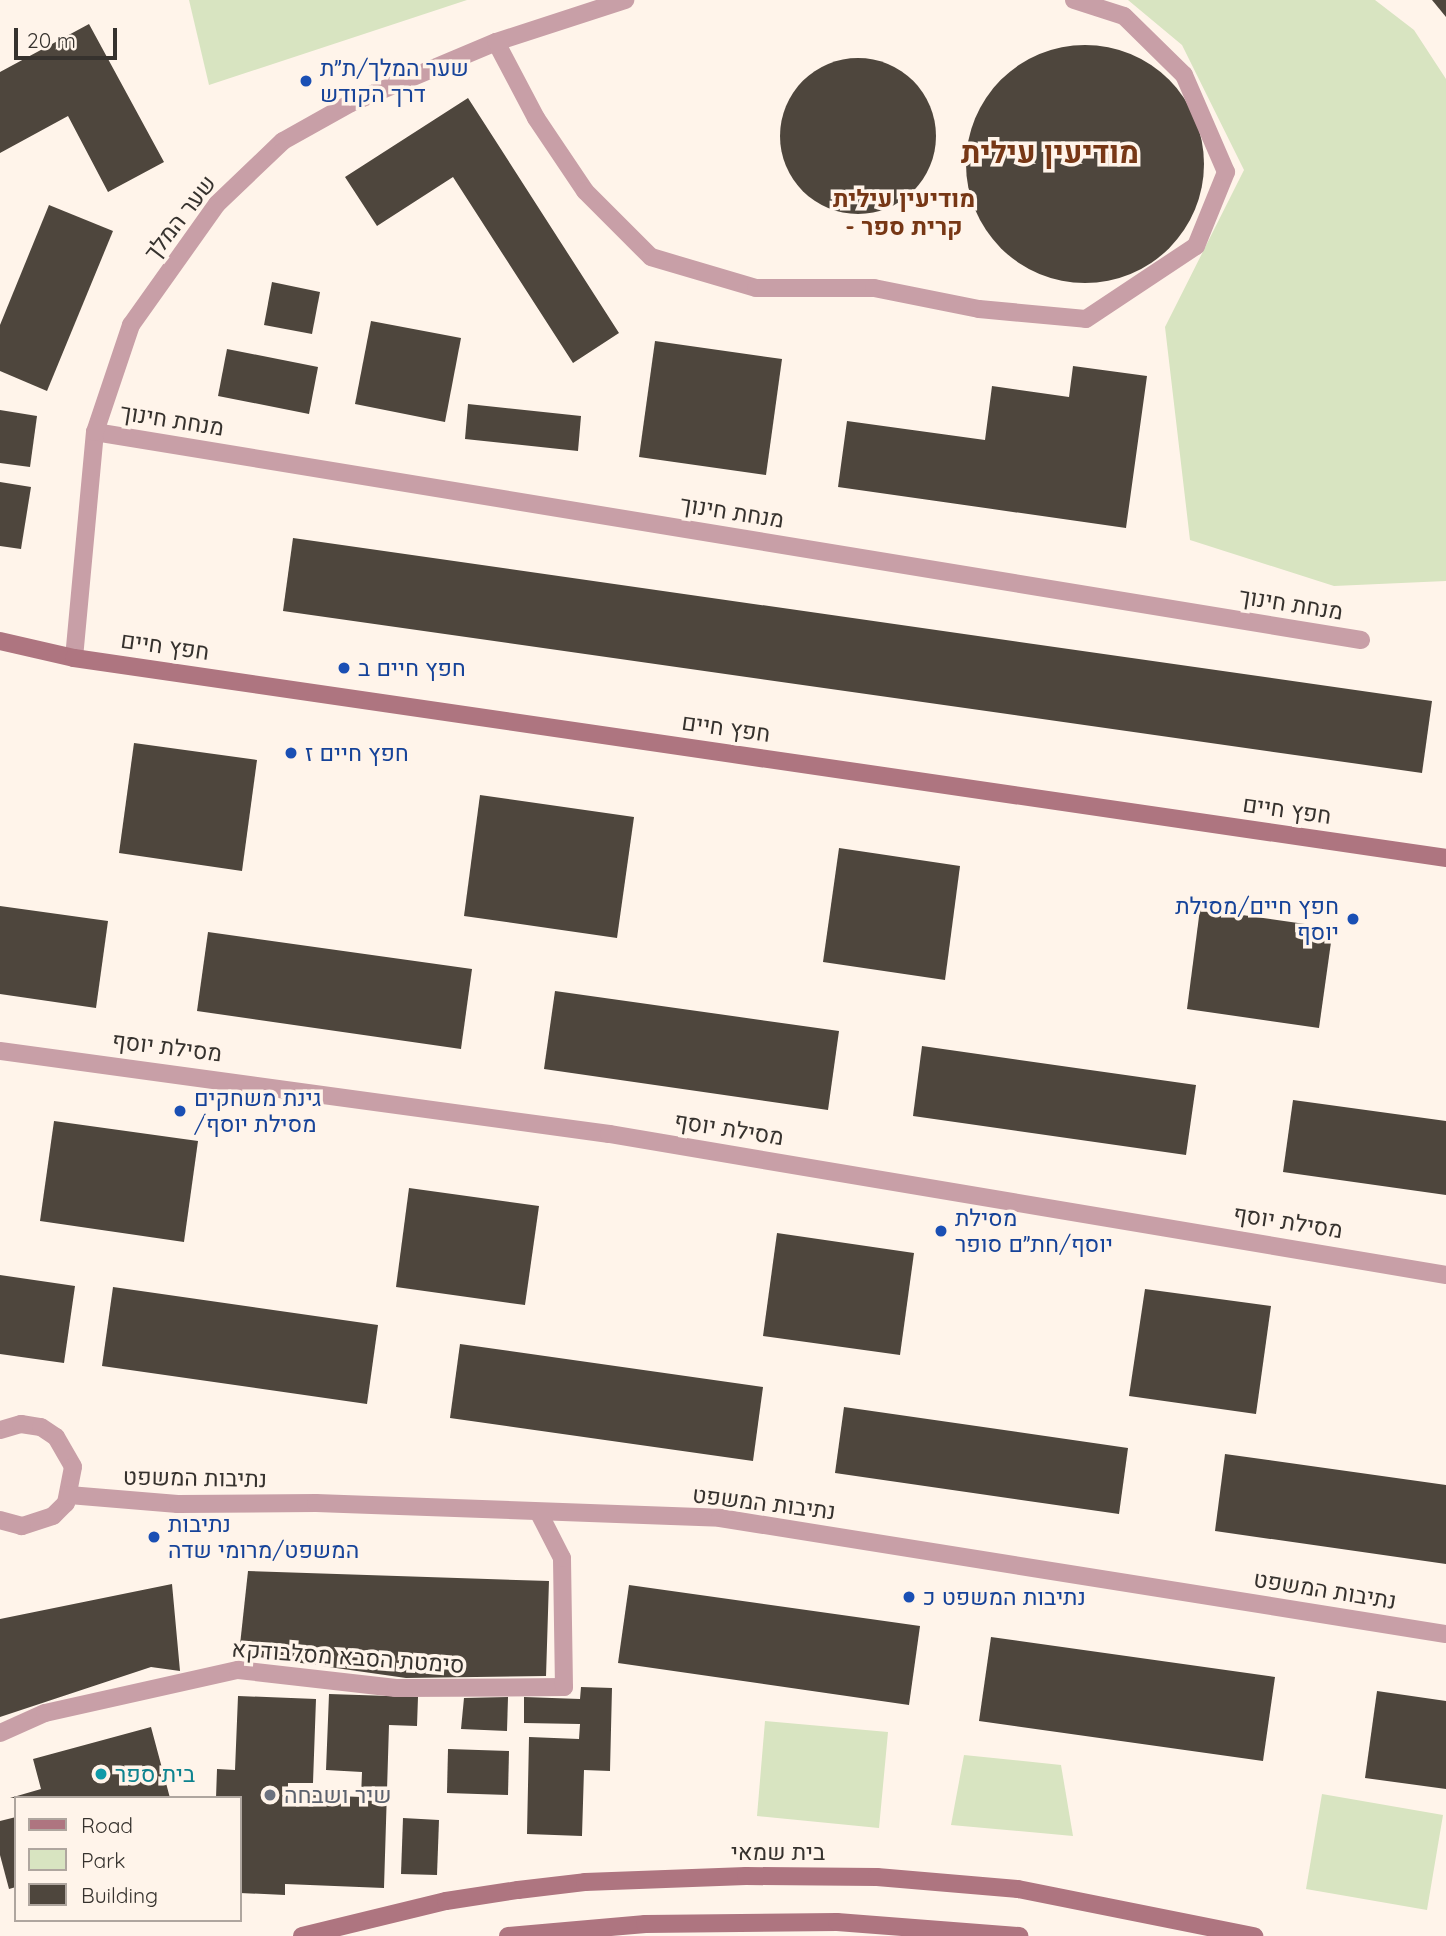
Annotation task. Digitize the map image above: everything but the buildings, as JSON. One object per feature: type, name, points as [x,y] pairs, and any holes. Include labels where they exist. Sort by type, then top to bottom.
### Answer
[{"type":"street","name":"שער המלך","points":[[74,658],[96,432],[131,325],[217,204],[283,141],[351,103],[496,42],[625,0]]},
{"type":"street","points":[[496,42],[536,118],[585,191],[651,257],[756,288],[874,288],[979,309],[1086,319],[1196,246],[1226,172],[1184,75],[1124,16],[1074,0]]},
{"type":"street","name":"מנחת חינוך","points":[[96,432],[1360,640]]},
{"type":"street","name":"חפץ חיים","points":[[0,641],[74,658],[1446,858]]},
{"type":"street","name":"מסילת יוסף","points":[[0,1051],[610,1134],[1446,1275]]},
{"type":"street","points":[[0,1430],[21,1424],[56,1437],[73,1467],[69,1495],[53,1516],[38,1524],[1,1522]]},
{"type":"street","name":"נתיבות המשפט","points":[[69,1495],[178,1504],[316,1503],[720,1518],[1446,1634]]},
{"type":"street","name":"סימטת הסבא מסלבודקא","points":[[0,1733],[45,1713],[238,1670],[396,1688],[564,1687],[562,1558],[539,1513]]},
{"type":"street","name":"בית שמאי","points":[[302,1936],[446,1901],[518,1890],[585,1882],[746,1876],[877,1877],[1018,1889],[1254,1936]]},
{"type":"street","points":[[508,1936],[645,1924],[774,1922],[953,1928],[1020,1936]]},
{"type":"green space","points":[[189,0],[467,0],[209,85]]},
{"type":"green space","points":[[1128,0],[1375,0],[1414,30],[1446,79],[1446,581],[1334,586],[1190,540],[1165,327],[1244,170],[1182,45]]},
{"type":"green space","points":[[765,1721],[888,1732],[879,1828],[757,1816]]},
{"type":"green space","points":[[964,1755],[1061,1765],[1073,1836],[951,1825]]},
{"type":"green space","points":[[1322,1794],[1443,1815],[1427,1910],[1306,1889]]},
{"type":"place","name":"שער המלך/ת״ת דרך הקודש","points":[[306,81]]},
{"type":"place","name":"חפץ חיים ב","points":[[344,668]]},
{"type":"place","name":"חפץ חיים ז","points":[[291,753]]},
{"type":"place","name":"חפץ חיים/מסילת יוסף","points":[[1353,919]]},
{"type":"place","name":"גינת משחקים /מסילת יוסף","points":[[180,1111]]},
{"type":"place","name":"מסילת יוסף/חת״ם סופר","points":[[941,1231]]},
{"type":"place","name":"נתיבות המשפט/מרומי שדה","points":[[154,1537]]},
{"type":"place","name":"נתיבות המשפט כ","points":[[909,1597]]},
{"type":"place","name":"בית ספר","points":[[101,1774]]},
{"type":"place","name":"שיר ושבחה","points":[[270,1795]]},
{"type":"district","name":"מודיעין עילית","points":[[1050,152]]},
{"type":"district","name":"מודיעין עילית - קרית ספר","points":[[904,213]]}]
